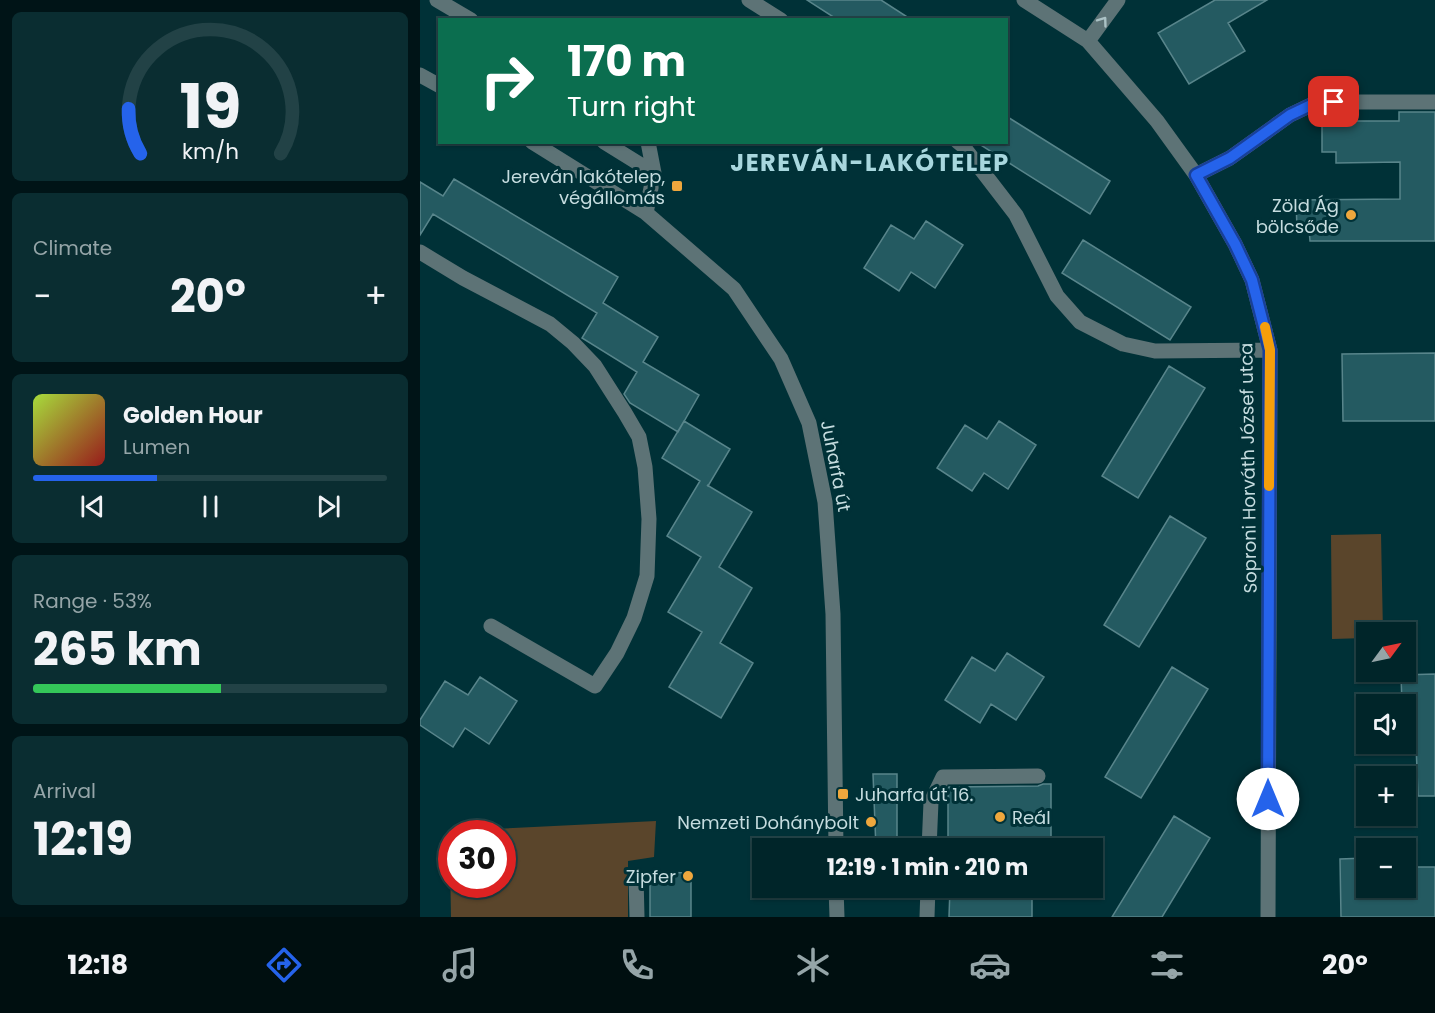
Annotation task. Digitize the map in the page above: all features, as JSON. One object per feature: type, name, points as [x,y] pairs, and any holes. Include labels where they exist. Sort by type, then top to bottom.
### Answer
[{"type":"street","points":[[437,0],[468,18]]},
{"type":"street","points":[[749,0],[778,18]]},
{"type":"street","points":[[1088,42],[1118,0]]},
{"type":"street","name":"Soproni Horváth József utca","points":[[1031,2],[1088,42],[1157,121],[1196,175],[1235,244],[1252,280],[1270,350],[1268,917]]},
{"type":"street","points":[[420,75],[438,85]]},
{"type":"street","points":[[1196,175],[1230,158],[1290,115],[1311,105],[1334,102],[1435,102]]},
{"type":"street","name":"Juharfa út","points":[[535,144],[646,213],[734,289],[781,359],[809,423],[825,502],[833,614],[836,838]]},
{"type":"street","points":[[607,144],[654,173]]},
{"type":"street","points":[[646,213],[654,173],[648,144]]},
{"type":"street","points":[[960,144],[1016,215],[1057,296],[1080,322],[1123,345],[1155,351],[1270,350]]},
{"type":"street","points":[[420,252],[463,278],[550,324],[573,343],[595,366],[639,437],[645,467],[649,519],[647,576],[633,618],[617,653],[596,686],[491,626]]},
{"type":"street","points":[[929,838],[931,802],[943,777],[1038,776]]},
{"type":"street","points":[[636,876],[637,917]]},
{"type":"street","points":[[836,898],[837,917]]},
{"type":"street","points":[[927,917],[928,898]]},
{"type":"shaded area","points":[[1381,534],[1383,622],[1356,622],[1356,638],[1332,639],[1331,535]]},
{"type":"shaded area","points":[[656,821],[654,857],[628,861],[628,917],[451,917],[451,898],[516,898],[516,828]]},
{"type":"building","points":[[807,0],[881,0],[909,18],[835,18]]},
{"type":"building","points":[[1215,0],[1267,0],[1228,23],[1245,51],[1189,84],[1158,33]]},
{"type":"building","points":[[1399,112],[1435,112],[1435,241],[1310,241],[1309,229],[1297,229],[1296,200],[1400,199],[1400,162],[1336,163],[1336,152],[1322,152],[1322,121],[1399,121]]},
{"type":"building","points":[[1008,117],[1110,181],[1090,214],[979,144],[1008,144]]},
{"type":"building","points":[[454,179],[618,277],[603,303],[658,337],[643,362],[699,395],[678,432],[630,403],[624,394],[637,372],[582,338],[597,313],[433,214],[420,235],[420,182],[443,196]]},
{"type":"building","points":[[926,221],[963,245],[935,288],[911,272],[899,291],[864,268],[891,225],[914,239]]},
{"type":"building","points":[[1083,240],[1191,307],[1170,340],[1062,273]]},
{"type":"building","points":[[1435,353],[1435,421],[1343,421],[1342,354]]},
{"type":"building","points":[[1169,366],[1205,388],[1138,498],[1102,476]]},
{"type":"building","points":[[684,421],[730,449],[708,486],[752,512],[719,567],[752,588],[720,643],[753,663],[721,718],[669,687],[702,632],[668,612],[701,557],[667,536],[700,481],[662,458]]},
{"type":"building","points":[[999,421],[1036,445],[1008,489],[984,473],[972,491],[937,468],[965,425],[987,439]]},
{"type":"building","points":[[1170,516],[1206,538],[1139,647],[1104,625]]},
{"type":"building","points":[[1007,653],[1044,677],[1016,720],[991,704],[980,723],[945,700],[972,657],[995,671]]},
{"type":"building","points":[[1172,667],[1208,689],[1141,798],[1105,777]]},
{"type":"building","points":[[1435,674],[1435,796],[1418,796],[1416,694],[1402,694],[1401,682],[1416,682],[1416,675]]},
{"type":"building","points":[[480,677],[517,701],[489,744],[465,728],[453,747],[420,725],[420,720],[445,681],[468,695]]},
{"type":"building","points":[[873,774],[897,774],[897,838],[876,838]]},
{"type":"building","name":"Reál","points":[[1051,784],[1051,838],[948,838],[949,787]]},
{"type":"building","points":[[1174,816],[1210,838],[1162,917],[1112,917]]},
{"type":"building","points":[[1356,858],[1356,898],[1416,898],[1416,867],[1435,867],[1435,917],[1341,917],[1340,859]]},
{"type":"building","points":[[650,872],[691,873],[691,917],[650,917]]},
{"type":"building","points":[[950,898],[1032,898],[1032,917],[949,917]]},
{"type":"slow traffic","points":[[1265,327],[1270,350],[1269,486]]},
{"type":"place","name":"Jereván lakótelep, végállomás","points":[[677,186]]},
{"type":"place","name":"Zöld Ág bölcsőde","points":[[1351,215]]},
{"type":"place","name":"Juharfa út 16.","points":[[843,794]]},
{"type":"place","name":"Reál","points":[[1000,817]]},
{"type":"place","name":"Nemzeti Dohánybolt","points":[[871,822]]},
{"type":"place","name":"Zipfer","points":[[688,876]]},
{"type":"district","name":"JEREVÁN-LAKÓTELEP","points":[[870,162]]},
{"type":"route","points":[[1268,799],[1270,350],[1252,280],[1235,244],[1196,175],[1230,158],[1290,115],[1311,105],[1334,102]]}]
